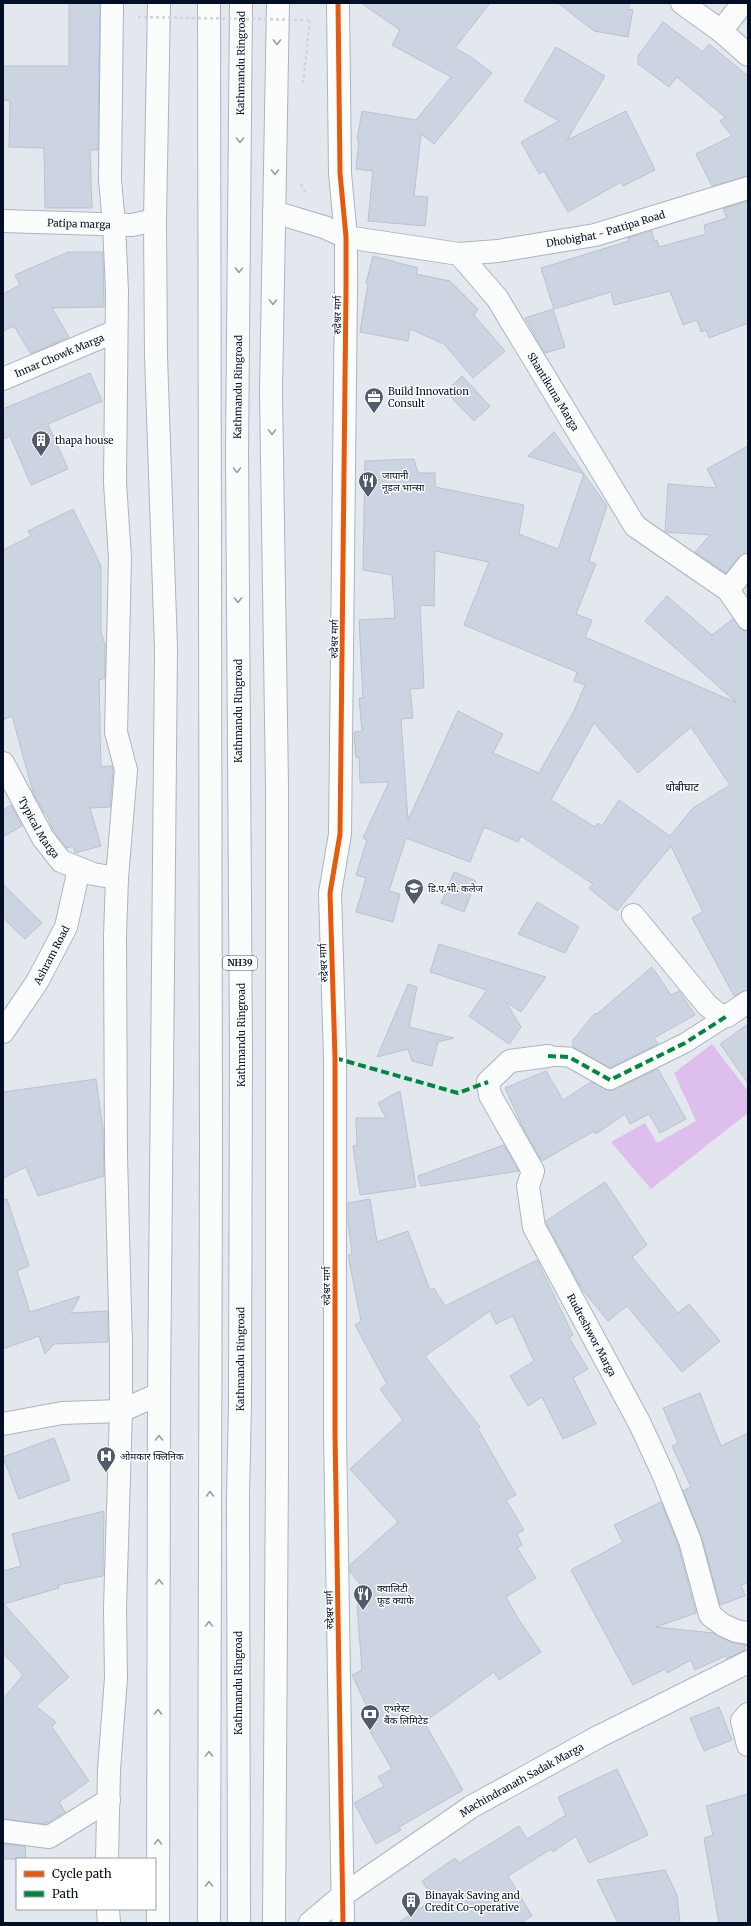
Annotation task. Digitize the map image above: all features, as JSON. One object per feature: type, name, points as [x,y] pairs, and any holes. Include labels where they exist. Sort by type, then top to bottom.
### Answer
[{"type":"main road","points":[[107,1858],[116,1678],[115,1608],[121,1343],[115,1107],[117,878],[126,770],[116,732],[120,558],[115,482],[117,291],[114,224],[110,180],[112,3]]},
{"type":"main road","points":[[158,1923],[159,1394],[166,648],[156,356],[155,220],[159,3]]},
{"type":"main road","name":"NH39","points":[[209,3],[211,1167],[209,1923]]},
{"type":"main road","name":"Kathmandu Ringroad","points":[[239,1923],[238,1496],[240,1404],[241,1043],[237,444],[241,3]]},
{"type":"main road","points":[[274,1923],[277,1468],[276,785],[271,391],[278,3]]},
{"type":"main road","name":"रुद्रेश्वर मार्ग","points":[[338,3],[340,173],[346,237],[340,834],[330,893],[335,1058],[335,1433],[343,1923]]},
{"type":"main road","points":[[682,3],[721,31],[748,55]]},
{"type":"main road","points":[[721,31],[743,3]]},
{"type":"main road","name":"Dhobighat - Pattipa Road","points":[[459,254],[498,250],[595,234],[748,188]]},
{"type":"main road","points":[[274,212],[324,227],[346,237],[459,254]]},
{"type":"main road","name":"Patipa marga","points":[[3,221],[132,225],[155,220]]},
{"type":"main road","name":"Shantikuna Marga","points":[[459,254],[498,298],[635,526],[728,590],[748,619]]},
{"type":"main road","name":"Innar Chowk Marga","points":[[3,379],[116,331]]},
{"type":"main road","points":[[728,590],[748,565]]},
{"type":"main road","name":"Typical Marga","points":[[3,763],[43,838],[61,861],[79,870],[117,878]]},
{"type":"main road","name":"Ashram Road","points":[[3,1032],[37,982],[66,927],[79,870]]},
{"type":"main road","points":[[633,915],[698,994],[722,1015],[748,1002]]},
{"type":"main road","name":"Rudreshwor Marga","points":[[548,1056],[510,1061],[488,1082],[490,1095],[533,1171],[528,1186],[534,1227],[637,1417],[664,1476],[690,1541],[710,1615],[723,1625],[736,1631],[748,1633]]},
{"type":"main road","points":[[3,1424],[62,1413],[120,1410],[159,1394]]},
{"type":"main road","name":"Machindranath Sadak Marga","points":[[310,1923],[343,1895],[471,1807],[598,1737],[748,1662]]},
{"type":"main road","points":[[748,1714],[742,1721],[748,1745]]},
{"type":"main road","points":[[3,1831],[49,1837],[109,1800]]},
{"type":"main road","points":[[108,1910],[109,1923]]},
{"type":"street","points":[[548,1056],[569,1057],[610,1080],[685,1043],[722,1015]]},
{"type":"path","points":[[138,17],[310,20]]},
{"type":"shaded area","points":[[712,1044],[748,1091],[748,1113],[651,1189],[611,1142],[645,1123],[657,1143],[696,1121],[674,1073]]},
{"type":"building","points":[[69,3],[100,3],[98,150],[90,150],[92,208],[45,208],[44,148],[9,147],[10,101],[3,100],[3,66],[69,66]]},
{"type":"building","points":[[361,3],[490,3],[455,48],[471,57],[492,73],[434,144],[421,134],[414,196],[428,197],[425,226],[368,221],[373,171],[356,169],[359,140],[357,140],[362,111],[416,120],[451,77],[392,45],[400,30]]},
{"type":"building","points":[[558,3],[630,3],[628,9],[633,10],[628,37],[594,31]]},
{"type":"building","points":[[663,22],[703,52],[709,44],[748,76],[748,176],[712,186],[696,154],[732,136],[720,121],[725,117],[677,77],[669,87],[638,64],[638,56]]},
{"type":"building","points":[[556,47],[605,76],[567,140],[626,111],[655,170],[623,186],[621,182],[568,212],[544,171],[539,174],[521,142],[559,121],[524,101]]},
{"type":"building","points":[[748,201],[748,323],[709,338],[706,330],[701,332],[697,320],[683,325],[670,291],[614,305],[611,292],[554,309],[541,268],[629,241],[628,238],[652,231],[654,241],[657,240],[659,247],[706,234],[704,225],[727,218],[723,209]]},
{"type":"building","points":[[68,252],[103,252],[104,307],[52,308],[69,337],[31,354],[14,326],[3,331],[3,294],[20,285],[15,275]]},
{"type":"building","points":[[373,256],[418,268],[416,274],[450,281],[478,309],[474,315],[505,351],[473,378],[444,344],[410,329],[408,341],[360,332],[368,283],[366,283]]},
{"type":"building","points":[[553,309],[565,347],[545,353],[525,318]]},
{"type":"building","points":[[90,373],[102,401],[48,424],[68,469],[31,485],[10,436],[3,439],[3,409]]},
{"type":"building","points":[[462,376],[490,406],[474,421],[446,392]]},
{"type":"building","points":[[554,432],[607,506],[589,561],[596,564],[576,614],[592,620],[585,637],[737,703],[645,621],[667,596],[712,635],[733,619],[742,630],[748,631],[748,990],[734,996],[692,918],[703,912],[671,846],[617,911],[589,888],[593,884],[521,836],[518,842],[484,827],[470,862],[406,838],[389,891],[400,894],[393,922],[356,912],[366,878],[356,875],[367,840],[363,838],[389,782],[360,783],[359,757],[356,758],[354,732],[362,731],[359,698],[363,698],[359,620],[395,618],[392,575],[363,570],[365,461],[414,459],[418,473],[435,473],[435,487],[524,505],[519,534],[558,549],[584,474],[528,456]],"holes":[[[435,551],[489,562],[464,625],[577,672],[574,681],[585,685],[574,711],[539,773],[493,753],[503,734],[458,711],[408,820],[401,719],[413,718],[410,689],[424,688],[420,605],[434,606]],[[594,723],[638,773],[691,727],[730,785],[693,808],[670,836],[619,800],[602,826],[598,823],[595,827],[551,800]]]},
{"type":"building","points":[[748,446],[748,553],[739,557],[726,573],[695,552],[710,535],[665,532],[668,484],[717,488],[707,469]]},
{"type":"building","points":[[73,509],[101,566],[101,632],[105,645],[105,678],[99,680],[101,767],[112,766],[113,771],[110,807],[90,808],[101,846],[75,853],[73,846],[67,848],[54,831],[33,792],[12,716],[3,720],[3,550],[31,536],[28,531]]},
{"type":"building","points":[[11,805],[22,826],[3,837],[3,810]]},
{"type":"building","points":[[454,872],[476,881],[464,912],[441,903]]},
{"type":"building","points":[[3,884],[42,923],[25,939],[3,918]]},
{"type":"building","points":[[537,902],[579,927],[565,953],[518,934]]},
{"type":"building","points":[[439,944],[546,977],[521,1012],[506,1002],[521,1027],[509,1044],[469,1016],[487,990],[430,972]]},
{"type":"building","points":[[652,967],[671,995],[679,991],[695,1015],[654,1038],[658,1044],[610,1068],[573,1047],[573,1040],[595,1013],[597,1014]]},
{"type":"building","points":[[408,984],[417,987],[409,1027],[454,1038],[438,1042],[432,1066],[412,1061],[408,1049],[377,1057]]},
{"type":"building","points":[[748,1024],[748,1083],[720,1044]]},
{"type":"building","points":[[658,1069],[686,1119],[660,1133],[649,1114],[630,1124],[625,1114],[596,1134],[594,1131],[542,1161],[524,1130],[505,1088],[546,1071],[563,1100],[591,1082],[610,1091]]},
{"type":"building","points":[[96,1079],[103,1129],[104,1176],[38,1196],[26,1167],[3,1178],[3,1092]]},
{"type":"building","points":[[400,1091],[416,1187],[360,1195],[353,1146],[357,1145],[356,1118],[386,1118],[378,1103]]},
{"type":"building","points":[[504,1145],[519,1171],[421,1186],[418,1176]]},
{"type":"building","points":[[605,1182],[647,1245],[632,1257],[678,1313],[689,1304],[720,1341],[682,1372],[627,1306],[608,1321],[582,1289],[546,1223],[546,1221]]},
{"type":"building","points":[[7,1199],[29,1266],[17,1271],[30,1312],[80,1296],[71,1313],[108,1311],[108,1342],[54,1344],[45,1354],[39,1336],[3,1349],[3,1200]]},
{"type":"building","points":[[370,1199],[377,1242],[408,1231],[430,1290],[434,1288],[445,1306],[537,1260],[573,1335],[569,1338],[588,1369],[573,1378],[596,1424],[563,1439],[542,1397],[528,1406],[510,1376],[534,1361],[513,1316],[496,1324],[490,1311],[425,1356],[480,1427],[478,1429],[516,1495],[506,1500],[524,1530],[517,1534],[522,1545],[517,1548],[536,1578],[506,1597],[519,1620],[541,1652],[499,1680],[494,1672],[424,1722],[463,1790],[399,1827],[401,1830],[376,1844],[354,1803],[384,1786],[378,1777],[392,1769],[364,1721],[372,1717],[352,1675],[362,1670],[357,1605],[371,1597],[350,1572],[350,1565],[398,1522],[350,1469],[403,1420],[380,1389],[387,1384],[355,1325],[361,1321],[348,1255],[352,1254],[348,1221],[348,1203]]},
{"type":"building","points":[[700,1393],[721,1446],[748,1433],[748,1583],[741,1585],[745,1596],[720,1605],[702,1538],[683,1491],[691,1487],[672,1446],[678,1443],[663,1408]]},
{"type":"building","points":[[54,1438],[70,1480],[19,1499],[3,1457]]},
{"type":"building","points":[[661,1502],[678,1545],[696,1613],[656,1627],[713,1633],[731,1642],[747,1645],[744,1647],[745,1650],[727,1659],[725,1656],[695,1670],[691,1660],[667,1673],[665,1669],[633,1685],[571,1570],[623,1542],[614,1525]]},
{"type":"building","points":[[104,1511],[103,1576],[58,1585],[59,1588],[4,1604],[69,1677],[36,1706],[56,1722],[52,1727],[89,1781],[59,1802],[65,1812],[45,1824],[3,1819],[3,1699],[23,1675],[3,1653],[3,1571],[21,1566],[12,1534]]},
{"type":"building","points":[[719,1707],[732,1740],[704,1751],[690,1718]]},
{"type":"building","points":[[617,1769],[648,1835],[589,1863],[576,1836],[553,1852],[551,1849],[508,1876],[532,1916],[520,1923],[398,1923],[434,1899],[422,1881],[455,1858],[459,1863],[519,1826],[527,1839],[566,1815],[558,1797]]},
{"type":"building","points":[[748,1794],[748,1923],[719,1923],[704,1838],[713,1835],[706,1806]]},
{"type":"building","points":[[3,1844],[25,1846],[26,1858],[3,1859]]},
{"type":"building","points":[[665,1870],[677,1895],[680,1923],[618,1923],[597,1880]]},
{"type":"marked path","points":[[548,1056],[569,1057],[610,1080],[685,1043],[727,1016]]},
{"type":"marked path","points":[[335,1058],[458,1093],[488,1082]]},
{"type":"cycle path","points":[[338,3],[340,173],[346,237],[346,289],[340,834],[330,893],[335,1058],[335,1433],[343,1923]]},
{"type":"place","name":"Build Innovation Consult","points":[[374,414]]},
{"type":"place","name":"thapa house","points":[[41,457]]},
{"type":"place","name":"जापानी नूडल भान्सा","points":[[368,498]]},
{"type":"place","name":"डि.ए.भी. कलेज","points":[[414,905]]},
{"type":"place","name":"ओमकार क्लिनिक","points":[[106,1473]]},
{"type":"place","name":"क्वालिटी फूड क्याफे","points":[[363,1611]]},
{"type":"place","name":"एभरेस्ट बैंक लिमिटेड","points":[[370,1731]]},
{"type":"place","name":"Binayak Saving and Credit Co-operative","points":[[411,1918]]},
{"type":"district","name":"धोबीघाट","points":[[682,787]]}]
